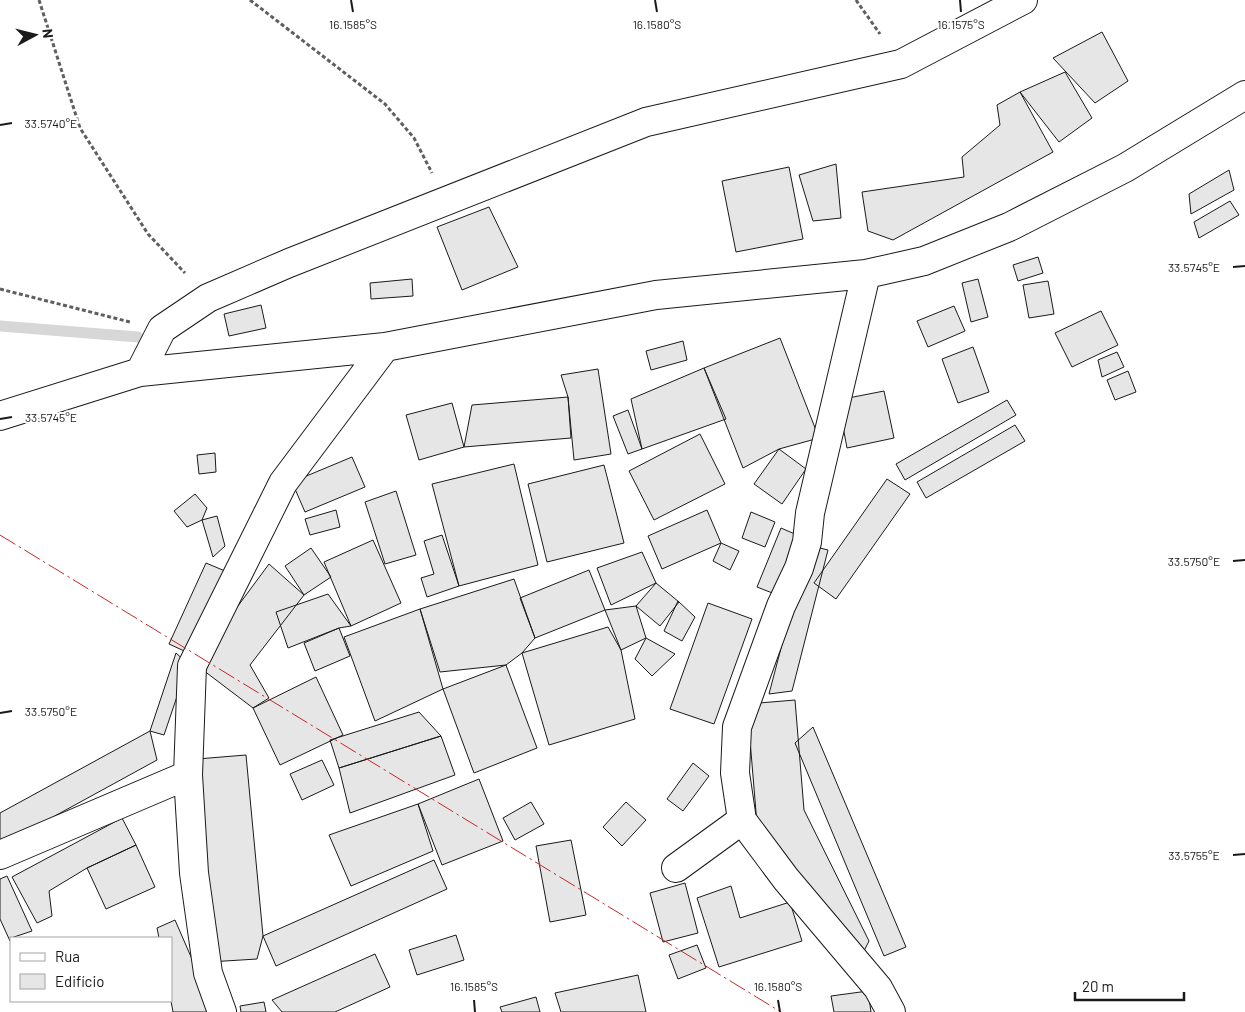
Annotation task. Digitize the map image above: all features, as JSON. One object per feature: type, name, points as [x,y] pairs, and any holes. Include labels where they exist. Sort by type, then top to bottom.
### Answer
[{"type":"street","points":[[140,372],[162,330],[208,298],[289,263],[646,122],[901,64],[1023,0]]},
{"type":"street","points":[[0,416],[140,372],[385,347],[656,295],[866,274],[924,261],[1009,227],[1124,168],[1245,95]]},
{"type":"street","points":[[866,274],[810,513],[807,542],[781,606],[738,727],[735,773],[742,820],[786,879],[878,988],[891,1012]]},
{"type":"street","points":[[222,1012],[208,973],[194,874],[188,775],[192,666],[283,483],[385,347]]},
{"type":"street","points":[[0,855],[188,775]]},
{"type":"street","points":[[676,868],[742,820]]},
{"type":"path","points":[[39,0],[80,128],[148,234],[208,298]]},
{"type":"path","points":[[250,0],[385,104],[414,138],[446,200]]},
{"type":"path","points":[[856,0],[901,64]]},
{"type":"path","points":[[0,289],[162,330]]},
{"type":"building","points":[[1102,32],[1128,81],[1095,103],[1053,58]]},
{"type":"building","points":[[1065,72],[1092,118],[1059,142],[1020,92]]},
{"type":"building","points":[[1020,92],[1053,152],[893,240],[868,231],[862,192],[964,177],[962,157],[1000,125],[997,105]]},
{"type":"building","points":[[836,164],[841,218],[813,221],[799,175]]},
{"type":"building","points":[[789,167],[803,239],[736,252],[722,181]]},
{"type":"building","points":[[1229,170],[1234,190],[1191,214],[1189,194]]},
{"type":"building","points":[[1230,201],[1239,215],[1199,238],[1194,222]]},
{"type":"building","points":[[489,207],[518,267],[462,290],[437,227]]},
{"type":"building","points":[[1038,257],[1043,273],[1018,281],[1013,265]]},
{"type":"building","points":[[412,279],[413,296],[371,299],[370,283]]},
{"type":"building","points":[[978,279],[988,317],[971,322],[962,283]]},
{"type":"building","points":[[1048,281],[1054,314],[1029,318],[1023,285]]},
{"type":"building","points":[[261,305],[266,328],[229,336],[224,314]]},
{"type":"building","points":[[954,306],[965,331],[928,347],[917,321]]},
{"type":"building","points":[[1101,311],[1118,345],[1072,367],[1055,333]]},
{"type":"building","points":[[780,338],[819,438],[779,449],[743,468],[704,368]]},
{"type":"building","points":[[683,341],[687,360],[651,370],[646,351]]},
{"type":"building","points":[[973,347],[989,392],[958,403],[942,359]]},
{"type":"building","points":[[1117,352],[1124,367],[1102,377],[1098,360]]},
{"type":"building","points":[[704,368],[726,419],[642,449],[631,399]]},
{"type":"building","points":[[598,369],[611,454],[574,460],[568,397],[561,375]]},
{"type":"building","points":[[1128,371],[1136,392],[1115,400],[1107,380]]},
{"type":"building","points":[[884,391],[894,438],[847,448],[838,400]]},
{"type":"building","points":[[568,397],[571,438],[464,447],[472,405]]},
{"type":"building","points":[[1007,400],[1016,415],[905,480],[896,464]]},
{"type":"building","points":[[452,403],[464,447],[419,460],[406,415]]},
{"type":"building","points":[[628,410],[642,449],[628,454],[613,416]]},
{"type":"building","points":[[1015,425],[1025,441],[926,498],[917,482]]},
{"type":"building","points":[[700,434],[725,484],[654,520],[629,471]]},
{"type":"building","points":[[779,449],[806,469],[782,504],[754,484]]},
{"type":"building","points":[[215,453],[216,472],[199,474],[197,455]]},
{"type":"building","points":[[352,457],[365,487],[305,512],[292,482]]},
{"type":"building","points":[[514,464],[538,565],[459,586],[432,484]]},
{"type":"building","points":[[604,465],[624,543],[547,562],[528,484]]},
{"type":"building","points":[[887,479],[910,494],[836,599],[814,583]]},
{"type":"building","points":[[396,491],[416,555],[385,564],[365,502]]},
{"type":"building","points":[[195,494],[207,508],[202,520],[187,527],[174,511]]},
{"type":"building","points":[[336,510],[340,527],[310,535],[305,519]]},
{"type":"building","points":[[707,510],[721,543],[662,569],[648,536]]},
{"type":"building","points":[[751,512],[775,522],[765,547],[742,538]]},
{"type":"building","points":[[217,516],[225,546],[213,557],[202,520]]},
{"type":"building","points":[[781,528],[804,538],[780,596],[757,587]]},
{"type":"building","points":[[442,535],[459,586],[427,597],[421,578],[434,574],[424,541]]},
{"type":"building","points":[[373,540],[401,603],[351,626],[324,562]]},
{"type":"building","points":[[721,543],[739,551],[730,570],[713,561]]},
{"type":"building","points":[[808,545],[828,550],[792,691],[769,694]]},
{"type":"building","points":[[311,548],[331,577],[304,595],[285,566]]},
{"type":"building","points":[[642,552],[656,583],[611,605],[597,568]]},
{"type":"building","points":[[206,563],[225,571],[193,655],[169,644]]},
{"type":"building","points":[[269,564],[304,595],[250,665],[269,698],[253,708],[195,664]]},
{"type":"building","points":[[589,570],[605,610],[535,638],[520,598]]},
{"type":"building","points":[[514,579],[535,638],[522,653],[506,665],[440,672],[420,609]]},
{"type":"building","points":[[656,583],[679,602],[660,626],[636,606]]},
{"type":"building","points":[[328,594],[351,626],[339,628],[288,648],[276,612]]},
{"type":"building","points":[[678,601],[695,617],[682,641],[664,631]]},
{"type":"building","points":[[708,603],[752,619],[714,724],[670,709]]},
{"type":"building","points":[[636,606],[646,638],[621,650],[605,610]]},
{"type":"building","points":[[420,609],[443,689],[375,721],[344,637]]},
{"type":"building","points":[[608,627],[621,650],[635,719],[549,745],[522,653]]},
{"type":"building","points":[[339,628],[350,656],[315,671],[304,643]]},
{"type":"building","points":[[646,638],[675,654],[652,676],[635,659]]},
{"type":"building","points":[[176,653],[188,664],[164,735],[150,731]]},
{"type":"building","points":[[506,665],[537,748],[474,773],[443,689]]},
{"type":"building","points":[[316,677],[343,735],[280,765],[253,708]]},
{"type":"building","points":[[795,700],[804,810],[869,941],[859,961],[757,824],[747,704]]},
{"type":"building","points":[[419,712],[441,736],[339,768],[330,740]]},
{"type":"building","points":[[813,727],[906,947],[884,956],[795,743]]},
{"type":"building","points":[[150,731],[157,760],[0,846],[0,813]]},
{"type":"building","points":[[441,736],[455,775],[350,813],[339,768]]},
{"type":"building","points":[[246,755],[263,936],[257,959],[209,962],[197,759]]},
{"type":"building","points":[[322,760],[334,785],[302,800],[290,774]]},
{"type":"building","points":[[693,763],[709,776],[683,811],[667,799]]},
{"type":"building","points":[[479,779],[503,841],[442,865],[418,804]]},
{"type":"building","points":[[531,802],[544,824],[515,840],[503,818]]},
{"type":"building","points":[[626,802],[646,820],[622,846],[603,827]]},
{"type":"building","points":[[418,804],[433,851],[351,886],[329,835]]},
{"type":"building","points":[[122,818],[136,845],[87,868],[49,891],[52,916],[37,923],[12,877]]},
{"type":"building","points":[[571,840],[586,915],[550,922],[536,846]]},
{"type":"building","points":[[136,845],[155,887],[106,909],[87,868]]},
{"type":"building","points":[[434,860],[447,889],[276,966],[263,936]]},
{"type":"building","points":[[7,876],[32,931],[10,937],[10,941],[0,919],[0,879]]},
{"type":"building","points":[[685,883],[698,933],[663,942],[650,893]]},
{"type":"building","points":[[731,886],[740,918],[790,902],[802,941],[719,967],[697,898]]},
{"type":"building","points":[[175,920],[215,1012],[173,1012],[171,1002],[172,937],[159,937],[157,928]]},
{"type":"building","points":[[456,935],[464,960],[417,975],[409,950]]},
{"type":"building","points":[[697,945],[706,968],[678,979],[669,955]]},
{"type":"building","points":[[375,954],[390,987],[335,1012],[282,1012],[272,1000]]},
{"type":"building","points":[[638,975],[646,1012],[561,1012],[555,993]]},
{"type":"building","points":[[868,991],[871,1012],[834,1012],[831,996]]},
{"type":"building","points":[[536,997],[540,1012],[502,1012],[500,1007]]},
{"type":"building","points":[[264,1002],[266,1012],[241,1012],[240,1006]]},
{"type":"waterway","points":[[0,326],[138,337]]},
{"type":"power","points":[[0,535],[781,1012]]}]
